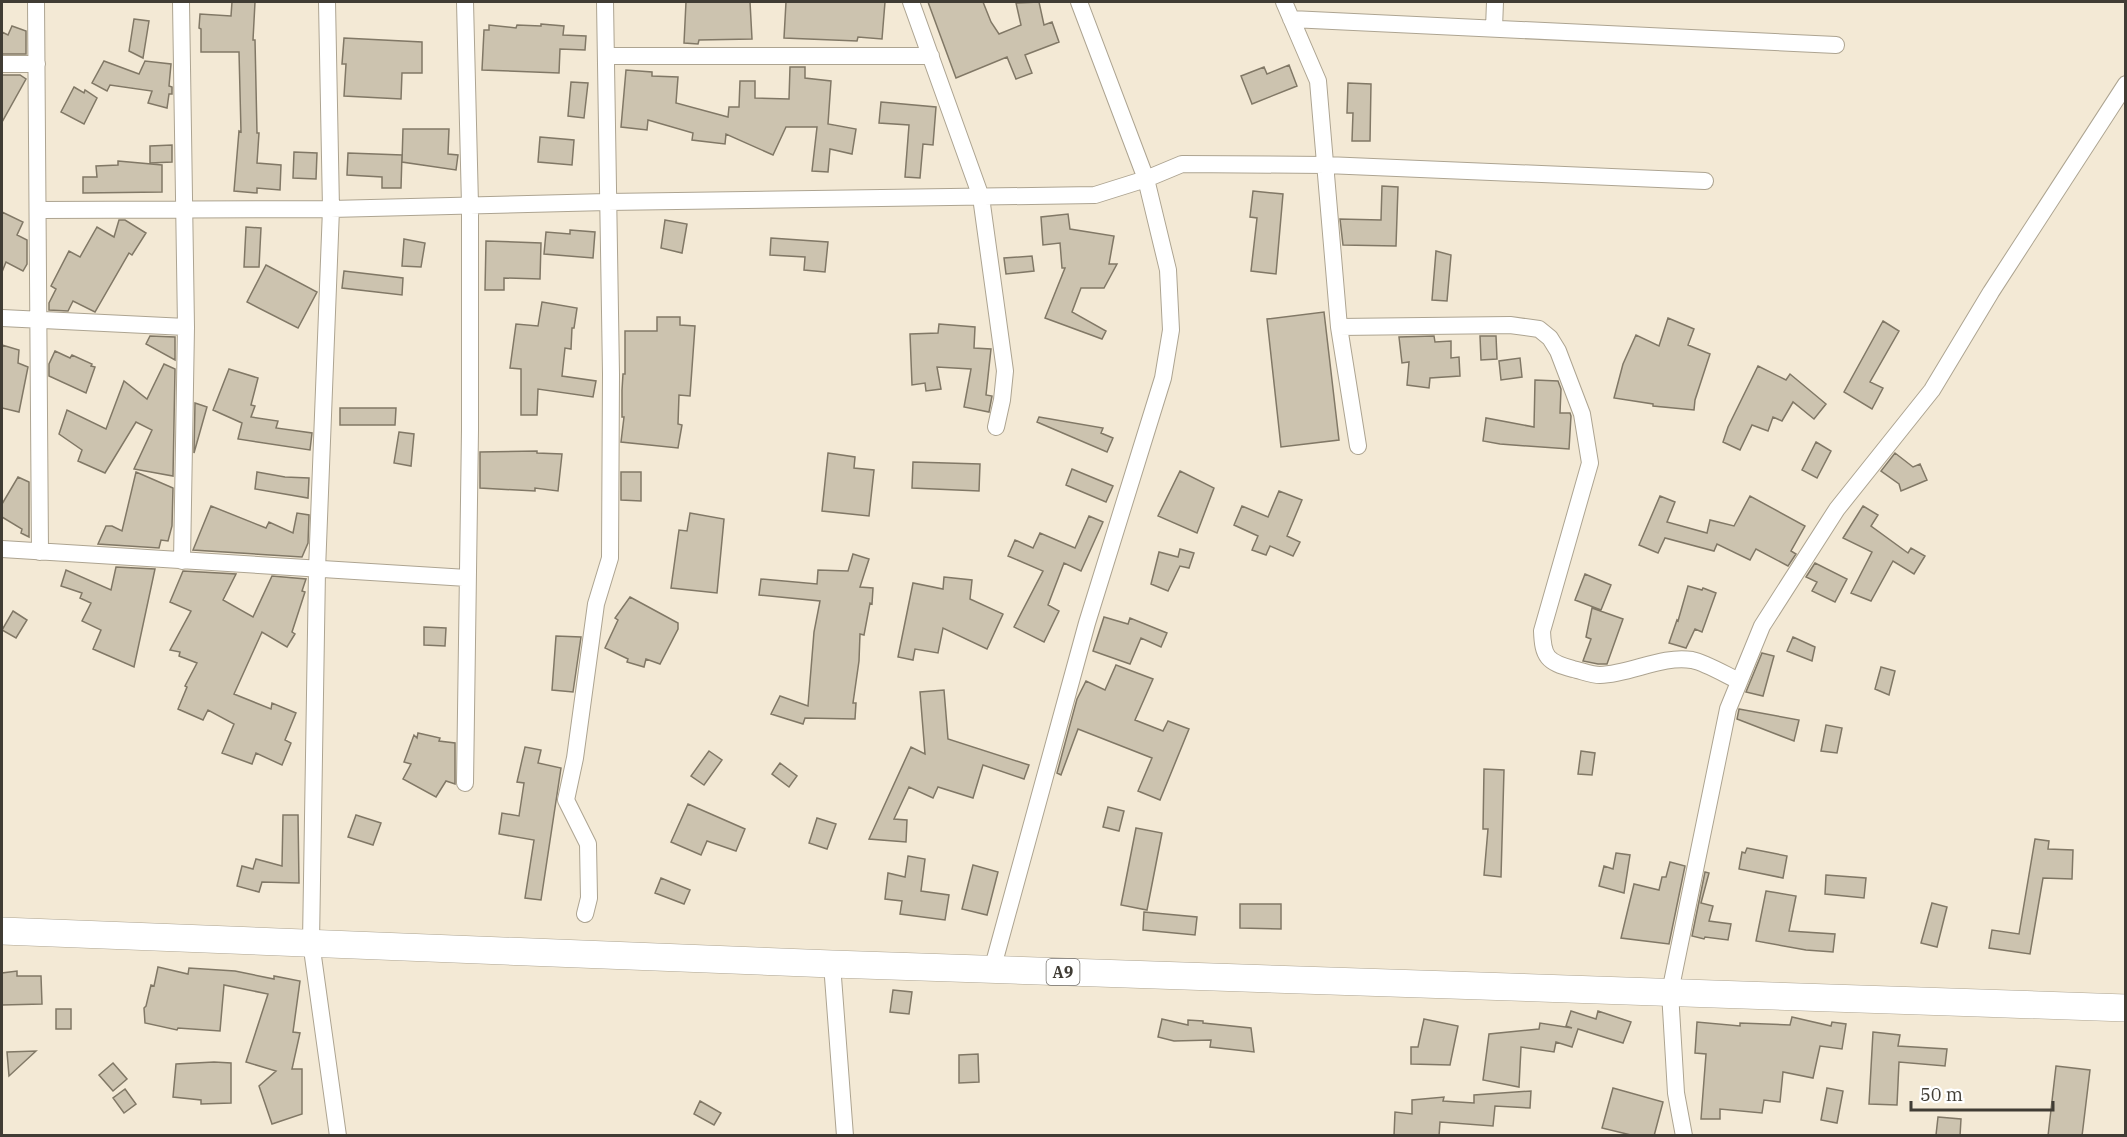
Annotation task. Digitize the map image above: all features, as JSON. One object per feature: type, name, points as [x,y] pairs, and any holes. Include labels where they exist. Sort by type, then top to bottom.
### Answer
[{"type":"main road","name":"A9","points":[[2,931],[992,970],[2126,1008]]},
{"type":"street","points":[[36,2],[40,552]]},
{"type":"street","points":[[181,2],[186,327],[183,561]]},
{"type":"street","points":[[327,2],[331,209],[317,570],[311,942],[338,1136]]},
{"type":"street","points":[[465,2],[470,205],[470,430],[465,783]]},
{"type":"street","points":[[585,914],[589,898],[588,844],[566,800],[575,758],[596,603],[610,558],[611,374],[605,2]]},
{"type":"street","points":[[911,2],[981,197],[1005,371],[996,427]]},
{"type":"street","points":[[992,970],[1087,623],[1163,378],[1171,330],[1168,270],[1146,179],[1079,2]]},
{"type":"street","points":[[1284,2],[1318,81],[1339,327],[1358,446]]},
{"type":"street","points":[[1494,28],[1495,2]]},
{"type":"street","points":[[1291,19],[1836,45]]},
{"type":"street","points":[[606,56],[931,56]]},
{"type":"street","points":[[2,64],[37,64]]},
{"type":"street","points":[[1684,1136],[1676,1093],[1670,992],[1728,709],[1762,626],[1837,509],[1932,390],[1991,292],[2126,84]]},
{"type":"street","points":[[38,210],[331,209],[607,202],[1095,195],[1146,179],[1182,164],[1326,165],[1705,181]]},
{"type":"street","points":[[2,318],[186,327]]},
{"type":"street","points":[[1339,327],[1510,325],[1539,329],[1550,338],[1565,366],[1582,414],[1590,463],[1542,631],[1543,651],[1551,660],[1563,666],[1598,675],[1624,672],[1666,661],[1693,660],[1739,681]]},
{"type":"street","points":[[2,549],[467,578]]},
{"type":"street","points":[[832,964],[846,1136]]},
{"type":"building","points":[[232,2],[255,2],[253,40],[255,40],[257,133],[259,133],[257,163],[281,165],[280,190],[257,188],[257,193],[234,191],[239,131],[241,132],[239,52],[201,52],[201,29],[199,28],[200,14],[231,16]]},
{"type":"building","points":[[686,2],[750,2],[752,39],[699,40],[698,44],[684,43]]},
{"type":"building","points":[[786,2],[885,2],[882,39],[858,37],[857,41],[784,38]]},
{"type":"building","points":[[928,2],[983,2],[999,34],[1021,25],[1016,3],[1039,2],[1044,25],[1052,22],[1059,42],[1025,55],[1032,73],[1016,79],[1007,57],[956,78]]},
{"type":"building","points":[[134,19],[149,21],[143,58],[129,51]]},
{"type":"building","points":[[541,24],[564,26],[563,35],[586,36],[585,50],[560,49],[559,73],[482,70],[484,30],[489,30],[489,25],[516,28],[517,25],[541,26]]},
{"type":"building","points":[[12,26],[26,31],[26,54],[2,54],[2,32],[8,35]]},
{"type":"building","points":[[344,38],[422,42],[422,73],[402,73],[401,99],[344,96],[346,64],[342,64]]},
{"type":"building","points":[[104,61],[139,74],[145,61],[171,64],[169,86],[172,87],[172,94],[169,94],[167,108],[148,103],[152,91],[110,85],[107,91],[92,83]]},
{"type":"building","points":[[1289,65],[1297,86],[1252,104],[1241,76],[1264,67],[1267,74]]},
{"type":"building","points":[[790,67],[805,67],[805,78],[831,81],[828,124],[856,129],[852,154],[830,149],[828,172],[812,171],[817,127],[786,127],[773,155],[726,134],[725,144],[692,140],[693,133],[648,120],[647,130],[621,127],[626,70],[652,72],[652,76],[678,77],[676,103],[728,117],[729,107],[739,107],[740,81],[755,81],[755,98],[789,99]]},
{"type":"building","points":[[2,75],[20,75],[26,79],[2,122]]},
{"type":"building","points":[[571,82],[588,83],[584,118],[568,116]]},
{"type":"building","points":[[1348,83],[1371,84],[1370,141],[1352,141],[1353,113],[1347,113]]},
{"type":"building","points":[[74,87],[84,93],[85,90],[97,98],[84,124],[61,112]]},
{"type":"building","points":[[881,102],[936,107],[933,145],[923,144],[920,178],[905,177],[909,125],[879,123]]},
{"type":"building","points":[[403,129],[449,129],[448,154],[458,155],[456,170],[402,162]]},
{"type":"building","points":[[540,137],[574,140],[572,165],[538,162]]},
{"type":"building","points":[[172,145],[172,162],[150,163],[150,146]]},
{"type":"building","points":[[294,152],[317,153],[316,179],[293,178]]},
{"type":"building","points":[[348,153],[402,155],[401,188],[382,188],[382,177],[347,175]]},
{"type":"building","points":[[118,161],[162,165],[162,192],[83,193],[83,177],[97,177],[96,166],[118,165]]},
{"type":"building","points":[[1382,186],[1398,187],[1396,246],[1343,245],[1340,219],[1381,220]]},
{"type":"building","points":[[1253,191],[1283,194],[1276,274],[1251,271],[1257,218],[1250,217]]},
{"type":"building","points":[[2,212],[23,222],[17,235],[27,240],[27,264],[23,271],[6,262],[2,272]]},
{"type":"building","points":[[1068,214],[1070,229],[1114,236],[1109,264],[1117,264],[1104,288],[1081,288],[1072,312],[1106,331],[1102,339],[1045,318],[1065,268],[1062,268],[1060,243],[1043,245],[1041,217]]},
{"type":"building","points":[[119,220],[125,220],[146,233],[132,255],[129,253],[95,312],[73,301],[68,311],[49,310],[49,303],[56,289],[51,286],[69,251],[80,257],[97,227],[114,237]]},
{"type":"building","points":[[665,220],[687,224],[682,253],[661,248]]},
{"type":"building","points":[[246,227],[261,228],[259,267],[244,267]]},
{"type":"building","points":[[570,230],[595,232],[593,258],[544,254],[546,232],[570,234]]},
{"type":"building","points":[[771,238],[828,242],[825,272],[804,270],[805,257],[770,255]]},
{"type":"building","points":[[404,239],[425,243],[421,267],[402,266]]},
{"type":"building","points":[[486,241],[541,243],[540,279],[504,278],[504,290],[485,290]]},
{"type":"building","points":[[1436,251],[1451,255],[1447,301],[1432,300]]},
{"type":"building","points":[[1032,256],[1034,271],[1006,274],[1004,258]]},
{"type":"building","points":[[266,265],[317,292],[298,328],[247,302]]},
{"type":"building","points":[[344,271],[403,278],[402,295],[342,288]]},
{"type":"building","points":[[542,302],[577,308],[574,328],[572,328],[571,349],[565,348],[562,376],[596,381],[593,397],[538,389],[537,415],[521,415],[521,369],[510,368],[516,324],[538,326]]},
{"type":"building","points":[[1324,312],[1339,440],[1281,447],[1267,319]]},
{"type":"building","points":[[657,317],[680,317],[680,325],[695,326],[690,396],[679,395],[678,424],[682,425],[678,448],[621,442],[624,417],[622,417],[622,390],[623,374],[625,374],[625,331],[657,331]]},
{"type":"building","points":[[1668,318],[1694,329],[1688,345],[1710,354],[1694,410],[1653,406],[1653,404],[1614,398],[1623,364],[1636,335],[1659,346]]},
{"type":"building","points":[[1883,321],[1899,331],[1870,382],[1883,388],[1872,409],[1844,392]]},
{"type":"building","points":[[939,324],[975,327],[974,348],[991,349],[986,395],[992,396],[989,412],[964,407],[971,369],[937,367],[941,389],[926,391],[925,383],[912,385],[910,334],[938,333]]},
{"type":"building","points":[[150,336],[175,337],[175,360],[146,344]]},
{"type":"building","points":[[1434,336],[1435,342],[1451,341],[1451,358],[1459,357],[1460,376],[1430,378],[1429,388],[1407,385],[1409,362],[1402,363],[1399,337]]},
{"type":"building","points":[[1480,336],[1496,336],[1497,359],[1481,360]]},
{"type":"building","points":[[2,345],[19,350],[18,363],[28,367],[19,412],[2,408]]},
{"type":"building","points":[[55,351],[70,358],[72,355],[95,367],[86,393],[49,376],[49,364]]},
{"type":"building","points":[[1520,358],[1522,377],[1501,380],[1499,361]]},
{"type":"building","points":[[164,364],[175,369],[173,476],[134,469],[152,430],[136,422],[105,473],[78,461],[82,450],[59,434],[67,410],[106,429],[124,381],[147,399]]},
{"type":"building","points":[[1758,366],[1786,380],[1790,374],[1826,404],[1814,419],[1793,402],[1782,421],[1773,417],[1768,431],[1752,425],[1740,450],[1723,442]]},
{"type":"building","points":[[229,369],[258,378],[251,405],[255,406],[251,417],[278,421],[276,428],[312,433],[310,450],[238,439],[242,423],[213,410]]},
{"type":"building","points":[[1535,380],[1558,381],[1561,389],[1560,413],[1570,413],[1571,416],[1569,449],[1483,441],[1486,418],[1534,427]]},
{"type":"building","points":[[195,403],[207,407],[194,453]]},
{"type":"building","points":[[340,408],[396,408],[395,425],[340,425]]},
{"type":"building","points":[[1039,417],[1103,428],[1101,433],[1113,438],[1107,452],[1037,422]]},
{"type":"building","points":[[399,432],[414,434],[411,466],[394,463]]},
{"type":"building","points":[[1816,442],[1831,451],[1817,478],[1802,470]]},
{"type":"building","points":[[537,451],[537,453],[562,454],[558,491],[535,488],[535,491],[480,488],[480,452]]},
{"type":"building","points":[[828,453],[855,457],[854,468],[874,470],[869,516],[822,511]]},
{"type":"building","points":[[1895,453],[1913,467],[1920,464],[1927,480],[1901,491],[1899,484],[1881,471]]},
{"type":"building","points":[[913,462],[980,464],[979,491],[912,488]]},
{"type":"building","points":[[1072,469],[1113,486],[1106,502],[1066,485]]},
{"type":"building","points":[[1180,471],[1214,488],[1197,533],[1158,516]]},
{"type":"building","points":[[136,472],[173,488],[172,526],[168,541],[161,540],[159,548],[98,544],[106,526],[122,531]]},
{"type":"building","points":[[257,472],[309,478],[308,498],[255,489]]},
{"type":"building","points":[[621,472],[641,472],[641,501],[621,500]]},
{"type":"building","points":[[18,477],[29,482],[29,537],[21,533],[22,529],[2,517],[2,504]]},
{"type":"building","points":[[1279,491],[1302,500],[1287,536],[1300,542],[1293,556],[1270,546],[1266,555],[1252,550],[1258,536],[1234,525],[1242,506],[1268,517]]},
{"type":"building","points":[[1660,496],[1675,502],[1667,522],[1707,533],[1710,520],[1734,526],[1750,496],[1805,526],[1791,551],[1796,554],[1788,566],[1756,549],[1750,560],[1717,544],[1714,551],[1665,538],[1658,553],[1639,545]]},
{"type":"building","points":[[211,506],[266,528],[269,522],[293,533],[297,513],[309,515],[308,543],[302,557],[193,550]]},
{"type":"building","points":[[1863,506],[1878,515],[1871,526],[1908,553],[1911,548],[1925,556],[1914,574],[1893,561],[1871,601],[1851,593],[1872,552],[1843,538]]},
{"type":"building","points":[[690,513],[724,519],[717,593],[671,588],[679,530],[687,531]]},
{"type":"building","points":[[1089,516],[1103,522],[1081,571],[1064,563],[1048,605],[1059,611],[1044,642],[1014,627],[1043,571],[1008,556],[1015,540],[1033,548],[1040,533],[1075,548]]},
{"type":"building","points":[[1180,549],[1194,553],[1189,568],[1180,566],[1168,591],[1151,584],[1159,552],[1178,557]]},
{"type":"building","points":[[853,554],[869,559],[860,587],[873,588],[872,604],[870,603],[864,635],[860,634],[853,703],[856,703],[855,719],[805,718],[803,724],[771,714],[780,696],[808,706],[814,632],[820,601],[759,595],[761,579],[817,584],[818,570],[848,571]]},
{"type":"building","points":[[1815,563],[1847,579],[1835,602],[1812,591],[1817,582],[1806,577]]},
{"type":"building","points":[[116,567],[155,569],[134,667],[93,649],[101,630],[82,621],[91,603],[80,598],[82,593],[61,586],[66,570],[111,590]]},
{"type":"building","points":[[183,571],[236,574],[223,600],[253,617],[272,576],[306,579],[302,591],[305,592],[292,632],[295,634],[287,647],[262,632],[234,694],[271,709],[272,703],[296,713],[285,740],[291,743],[282,765],[256,753],[252,764],[222,753],[234,724],[208,710],[203,720],[178,709],[187,687],[185,686],[197,663],[179,656],[180,652],[170,650],[191,611],[170,602]]},
{"type":"building","points":[[1585,574],[1611,585],[1601,610],[1575,600]]},
{"type":"building","points":[[944,577],[972,580],[970,599],[1003,614],[987,649],[943,628],[938,653],[915,649],[913,660],[898,657],[913,583],[943,589]]},
{"type":"building","points":[[1688,586],[1716,593],[1702,632],[1695,629],[1686,648],[1669,643]]},
{"type":"building","points":[[630,597],[678,623],[678,629],[660,664],[646,659],[644,667],[627,662],[628,659],[605,648],[618,620],[615,618]]},
{"type":"building","points":[[1592,608],[1623,619],[1607,664],[1583,661],[1591,639],[1586,637]]},
{"type":"building","points":[[13,611],[27,620],[16,638],[2,630]]},
{"type":"building","points":[[1104,617],[1128,624],[1130,618],[1167,633],[1161,647],[1141,638],[1130,664],[1093,651]]},
{"type":"building","points":[[424,627],[446,628],[445,646],[424,645]]},
{"type":"building","points":[[556,636],[581,637],[573,692],[552,690]]},
{"type":"building","points":[[1793,637],[1815,647],[1812,661],[1787,651]]},
{"type":"building","points":[[1762,653],[1774,656],[1763,696],[1746,692]]},
{"type":"building","points":[[1116,665],[1153,679],[1135,720],[1163,731],[1168,721],[1189,729],[1160,800],[1138,791],[1152,758],[1078,729],[1061,775],[1057,773],[1077,699],[1086,681],[1105,690]]},
{"type":"building","points":[[1881,667],[1895,671],[1889,695],[1875,689]]},
{"type":"building","points":[[944,690],[948,739],[1029,765],[1024,779],[983,765],[973,798],[938,787],[933,798],[909,787],[894,819],[907,820],[906,842],[869,839],[911,747],[925,754],[920,692]]},
{"type":"building","points":[[1739,709],[1799,720],[1794,741],[1737,719]]},
{"type":"building","points":[[1826,725],[1842,728],[1837,753],[1821,751]]},
{"type":"building","points":[[418,733],[440,738],[439,741],[455,743],[455,784],[446,781],[436,797],[403,779],[411,764],[404,762],[414,735],[417,738]]},
{"type":"building","points":[[525,747],[541,750],[538,763],[561,768],[541,900],[525,898],[534,840],[499,834],[502,813],[519,816],[524,783],[517,782]]},
{"type":"building","points":[[709,751],[722,760],[704,785],[691,776]]},
{"type":"building","points":[[1581,751],[1595,753],[1592,775],[1578,774]]},
{"type":"building","points":[[780,763],[797,776],[789,787],[772,774]]},
{"type":"building","points":[[1484,769],[1504,770],[1501,877],[1484,875],[1488,829],[1483,829]]},
{"type":"building","points":[[688,804],[745,829],[736,851],[707,841],[701,855],[671,842]]},
{"type":"building","points":[[1108,807],[1124,811],[1119,831],[1103,827]]},
{"type":"building","points":[[283,815],[298,815],[299,883],[262,882],[259,892],[237,886],[242,866],[253,869],[256,859],[282,866]]},
{"type":"building","points":[[356,815],[381,823],[373,845],[348,837]]},
{"type":"building","points":[[817,818],[836,824],[827,849],[809,843]]},
{"type":"building","points":[[1136,828],[1162,833],[1147,910],[1121,905]]},
{"type":"building","points":[[2035,839],[2049,841],[2048,849],[2073,850],[2072,879],[2043,878],[2030,954],[1989,948],[1992,930],[2019,934]]},
{"type":"building","points":[[1747,848],[1787,856],[1783,878],[1739,869],[1742,852],[1745,853]]},
{"type":"building","points":[[1616,853],[1630,855],[1624,893],[1599,886],[1604,866],[1613,869]]},
{"type":"building","points":[[908,856],[925,859],[921,891],[949,895],[945,920],[900,914],[902,901],[885,899],[888,873],[905,877]]},
{"type":"building","points":[[1670,862],[1685,866],[1669,944],[1621,938],[1634,884],[1659,890],[1662,877],[1666,877]]},
{"type":"building","points":[[973,865],[998,872],[987,915],[962,909]]},
{"type":"building","points":[[1705,872],[1709,873],[1701,903],[1713,906],[1709,921],[1731,924],[1728,940],[1692,936]]},
{"type":"building","points":[[1826,875],[1866,878],[1864,898],[1825,894]]},
{"type":"building","points":[[661,878],[690,890],[684,904],[655,893]]},
{"type":"building","points":[[1766,891],[1796,896],[1789,931],[1835,934],[1833,952],[1806,950],[1756,941]]},
{"type":"building","points":[[1932,903],[1947,907],[1937,947],[1921,943]]},
{"type":"building","points":[[1240,904],[1281,904],[1281,929],[1240,928]]},
{"type":"building","points":[[1144,912],[1197,917],[1195,935],[1143,930]]},
{"type":"building","points":[[158,967],[188,974],[189,968],[235,971],[274,979],[274,976],[300,981],[293,1032],[300,1033],[292,1069],[302,1069],[302,1114],[272,1124],[259,1086],[276,1071],[246,1062],[268,994],[224,985],[220,1031],[178,1028],[177,1030],[145,1023],[144,1008],[151,985],[154,986]]},
{"type":"building","points":[[17,971],[17,976],[41,976],[42,1004],[2,1005],[2,973]]},
{"type":"building","points":[[893,990],[912,992],[909,1014],[890,1012]]},
{"type":"building","points":[[56,1009],[71,1009],[71,1029],[56,1029]]},
{"type":"building","points":[[1571,1011],[1596,1019],[1598,1011],[1631,1022],[1623,1043],[1578,1029],[1572,1047],[1556,1042],[1554,1052],[1521,1047],[1519,1087],[1483,1080],[1489,1034],[1539,1029],[1540,1023],[1572,1028],[1566,1026]]},
{"type":"building","points":[[1792,1017],[1831,1026],[1832,1022],[1846,1024],[1842,1049],[1820,1046],[1813,1078],[1783,1072],[1780,1102],[1764,1100],[1762,1113],[1720,1109],[1720,1119],[1701,1119],[1706,1054],[1695,1053],[1697,1022],[1740,1026],[1740,1023],[1790,1025]]},
{"type":"building","points":[[1162,1019],[1188,1025],[1188,1020],[1251,1028],[1254,1052],[1210,1047],[1211,1040],[1174,1041],[1158,1037]]},
{"type":"building","points":[[1424,1019],[1458,1026],[1450,1065],[1411,1064],[1411,1047],[1418,1047]]},
{"type":"building","points":[[1873,1032],[1900,1035],[1898,1046],[1947,1049],[1945,1066],[1899,1062],[1897,1105],[1869,1104]]},
{"type":"building","points":[[36,1051],[9,1076],[7,1052]]},
{"type":"building","points":[[978,1054],[979,1082],[959,1083],[959,1055]]},
{"type":"building","points":[[113,1063],[127,1079],[113,1091],[99,1075]]},
{"type":"building","points":[[231,1063],[231,1103],[201,1104],[201,1100],[173,1097],[176,1064]]},
{"type":"building","points":[[2056,1066],[2090,1070],[2082,1136],[2048,1136]]},
{"type":"building","points":[[1613,1088],[1663,1102],[1654,1136],[1635,1136],[1602,1128]]},
{"type":"building","points":[[1827,1088],[1843,1091],[1837,1123],[1821,1120]]},
{"type":"building","points":[[125,1089],[136,1104],[124,1113],[113,1098]]},
{"type":"building","points":[[1531,1091],[1530,1108],[1495,1106],[1493,1126],[1440,1122],[1439,1136],[1394,1136],[1395,1112],[1412,1114],[1412,1100],[1444,1097],[1443,1101],[1474,1103],[1474,1095]]},
{"type":"building","points":[[700,1101],[721,1113],[714,1125],[694,1114]]},
{"type":"building","points":[[1938,1117],[1961,1119],[1960,1136],[1936,1135]]}]
